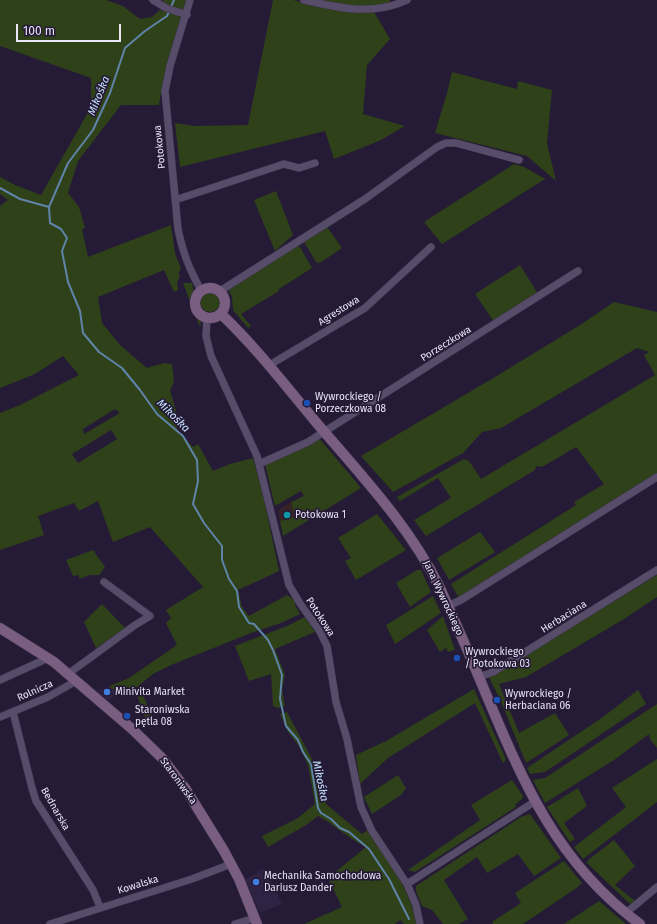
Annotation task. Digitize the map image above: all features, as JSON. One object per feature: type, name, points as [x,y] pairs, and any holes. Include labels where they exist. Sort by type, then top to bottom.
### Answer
[{"type":"street","points":[[153,0],[166,8],[187,15]]},
{"type":"street","name":"Potokowa","points":[[190,0],[187,15],[170,66],[165,92],[178,229],[184,258],[201,290]]},
{"type":"street","points":[[304,0],[350,9],[367,10],[388,7],[407,0]]},
{"type":"street","points":[[220,291],[365,199],[437,147],[446,143],[456,143],[519,160]]},
{"type":"street","points":[[175,200],[284,164],[299,168],[315,163]]},
{"type":"street","name":"Agrestowa","points":[[268,366],[365,308],[431,247]]},
{"type":"street","name":"Porzeczkowa","points":[[259,464],[308,442],[325,432],[578,271]]},
{"type":"street","points":[[211,287],[220,291],[226,300],[226,305],[221,314],[215,318],[207,318],[200,314],[195,304],[196,296],[201,290],[211,287]]},
{"type":"street","name":"Jana Wywrockiego","points":[[221,314],[325,432],[405,530],[426,562],[448,606],[534,802],[562,846],[577,865],[609,899],[640,924]]},
{"type":"street","name":"Potokowa","points":[[207,318],[206,336],[211,356],[259,464],[289,585],[301,605],[320,630],[327,646],[334,693],[361,807],[372,831],[407,884],[416,905],[420,924]]},
{"type":"street","points":[[448,606],[461,600],[657,477]]},
{"type":"street","name":"Herbaciana","points":[[479,677],[493,672],[657,570]]},
{"type":"street","points":[[68,674],[135,625],[150,616],[104,582]]},
{"type":"street","name":"Staroniwska","points":[[0,628],[48,658],[68,674],[163,759],[185,788],[231,864],[256,921]]},
{"type":"street","points":[[0,680],[48,658]]},
{"type":"street","name":"Rolnicza","points":[[0,717],[48,697],[76,681]]},
{"type":"street","name":"Bednarska","points":[[13,712],[36,801],[93,890],[100,907]]},
{"type":"street","points":[[407,884],[534,802]]},
{"type":"street","name":"Kowalska","points":[[50,924],[192,879],[231,864]]},
{"type":"street","points":[[626,913],[657,887]]},
{"type":"street","points":[[235,924],[256,921]]},
{"type":"shaded area","points":[[291,502],[295,517],[280,521],[278,510]]},
{"type":"shaded area","points":[[109,686],[119,694],[108,700],[97,691]]},
{"type":"shaded area","points":[[264,868],[282,904],[260,913],[245,880]]},
{"type":"green space","points":[[0,0],[106,0],[123,6],[140,19],[152,17],[160,10],[181,16],[159,105],[121,105],[78,161],[68,193],[79,207],[85,228],[82,229],[88,257],[171,225],[175,253],[181,269],[178,274],[180,275],[177,284],[178,290],[174,292],[164,270],[98,297],[102,323],[120,345],[147,368],[164,363],[172,364],[174,382],[170,390],[177,415],[177,429],[193,447],[198,444],[213,471],[230,464],[253,458],[262,490],[279,571],[238,590],[242,607],[249,616],[287,595],[296,601],[295,605],[300,614],[281,623],[251,633],[171,665],[153,674],[137,687],[119,694],[109,686],[129,678],[177,645],[166,623],[171,618],[166,610],[203,587],[150,527],[113,542],[98,501],[79,511],[74,503],[38,516],[44,535],[0,550],[0,413],[20,405],[79,375],[63,356],[35,374],[0,388],[0,206],[8,200],[0,194],[0,177],[15,185],[41,195],[91,107],[91,78],[0,46]],"holes":[[[115,409],[120,413],[84,434],[83,429]],[[111,430],[117,439],[78,463],[72,454]]]},
{"type":"green space","points":[[163,0],[186,0],[183,10],[162,5]]},
{"type":"green space","points":[[273,0],[293,0],[335,10],[374,12],[390,39],[367,65],[363,114],[405,126],[379,141],[334,159],[325,131],[180,167],[175,123],[195,126],[248,125]]},
{"type":"green space","points":[[317,0],[390,0],[389,5],[356,7]]},
{"type":"green space","points":[[452,72],[517,89],[518,81],[552,90],[547,143],[556,181],[527,156],[435,133]]},
{"type":"green space","points":[[514,164],[524,167],[545,179],[442,244],[424,222]]},
{"type":"green space","points":[[276,191],[293,235],[275,251],[254,200]]},
{"type":"green space","points":[[327,227],[342,248],[320,263],[316,262],[304,242]]},
{"type":"green space","points":[[296,246],[300,247],[312,268],[279,289],[279,291],[241,314],[251,326],[248,328],[233,310],[232,297],[228,288]]},
{"type":"green space","points":[[520,265],[538,294],[494,322],[475,294]]},
{"type":"green space","points":[[183,283],[192,283],[193,306],[200,319],[200,327]]},
{"type":"green space","points":[[210,292],[217,295],[220,302],[217,309],[210,312],[203,309],[200,302],[203,295]]},
{"type":"green space","points":[[614,302],[657,312],[657,474],[459,598],[451,584],[576,505],[574,502],[604,484],[576,447],[542,467],[536,466],[535,470],[426,536],[414,520],[451,498],[438,478],[400,501],[397,497],[464,459],[469,461],[481,479],[655,375],[644,355],[649,352],[637,348],[501,428],[482,432],[463,453],[393,492],[361,456],[495,377],[580,325]]},
{"type":"green space","points":[[319,438],[361,488],[283,536],[280,521],[295,517],[291,502],[304,496],[301,491],[275,506],[265,464]]},
{"type":"green space","points":[[377,514],[406,550],[356,580],[345,561],[351,558],[338,538]]},
{"type":"green space","points":[[480,532],[495,552],[449,580],[437,558]]},
{"type":"green space","points":[[93,550],[105,567],[99,575],[90,575],[79,579],[79,575],[73,576],[66,560]]},
{"type":"green space","points":[[417,570],[421,570],[431,592],[410,607],[396,583]]},
{"type":"green space","points":[[657,575],[657,597],[624,619],[526,677],[499,684],[519,733],[555,713],[569,735],[526,763],[502,704],[489,677]]},
{"type":"green space","points":[[433,596],[441,613],[395,644],[386,625]]},
{"type":"green space","points":[[102,604],[125,628],[96,648],[84,622]]},
{"type":"green space","points":[[443,616],[455,650],[448,652],[446,648],[440,652],[427,630]]},
{"type":"green space","points":[[305,617],[315,632],[275,649],[285,675],[282,690],[285,706],[278,708],[273,706],[271,674],[249,681],[235,646],[287,626]]},
{"type":"green space","points":[[140,689],[155,722],[141,728],[146,720],[136,692]]},
{"type":"green space","points":[[474,689],[506,760],[503,763],[475,703],[388,758],[360,784],[356,755],[386,741]]},
{"type":"green space","points":[[638,690],[646,704],[545,772],[530,774],[527,768],[603,717]]},
{"type":"green space","points":[[657,704],[657,748],[650,739],[649,734],[614,760],[545,803],[533,780],[545,778]]},
{"type":"green space","points":[[287,712],[320,774],[326,804],[362,834],[368,830],[403,886],[409,898],[416,924],[404,924],[400,920],[395,924],[304,924],[342,907],[328,878],[366,847],[318,816],[306,825],[268,847],[262,836],[298,818],[315,804],[308,765],[299,746],[288,732],[280,714]]},
{"type":"green space","points":[[657,759],[657,802],[583,859],[574,847],[626,807],[612,788]]},
{"type":"green space","points":[[398,775],[406,788],[401,795],[372,814],[364,797]]},
{"type":"green space","points":[[512,780],[523,796],[522,799],[515,805],[516,807],[415,872],[408,870],[480,820],[471,805]]},
{"type":"green space","points":[[578,788],[587,806],[564,823],[575,839],[570,842],[547,807]]},
{"type":"green space","points":[[530,814],[561,858],[534,876],[518,854],[487,873],[477,857],[444,880],[468,919],[459,924],[443,924],[432,910],[422,906],[416,891],[416,886],[521,817]]},
{"type":"green space","points":[[614,840],[635,866],[615,885],[635,901],[630,904],[587,863],[588,860]]},
{"type":"green space","points":[[564,861],[582,883],[578,887],[523,924],[493,924],[492,922],[521,903],[515,893]]},
{"type":"green space","points":[[599,901],[626,924],[564,924]]},
{"type":"waterway","name":"Mikośka","points":[[174,0],[167,16],[145,31],[125,48],[110,93],[93,130],[68,163],[49,207],[50,223],[61,229],[67,238],[62,251],[68,282],[80,311],[83,333],[99,352],[122,368],[157,414],[183,436],[197,460],[198,481],[193,504],[204,523],[222,546],[222,560],[229,579],[237,591],[239,607],[249,623],[254,624],[268,640],[273,650],[282,675],[280,699],[286,726],[298,740],[303,752],[311,764],[318,808],[321,813],[331,819],[340,828],[349,832],[369,849],[389,879],[409,919]]},
{"type":"waterway","points":[[0,188],[20,199],[49,207]]},
{"type":"place","name":"Wywrockiego / Porzeczkowa 08","points":[[307,403]]},
{"type":"place","name":"Potokowa 1","points":[[287,515]]},
{"type":"place","name":"Wywrockiego / Potokowa 03","points":[[457,658]]},
{"type":"place","name":"Minivita Market","points":[[107,692]]},
{"type":"place","name":"Wywrockiego / Herbaciana 06","points":[[497,700]]},
{"type":"place","name":"Staroniwska pętla 08","points":[[127,716]]},
{"type":"place","name":"Mechanika Samochodowa Dariusz Dander","points":[[256,882]]}]
